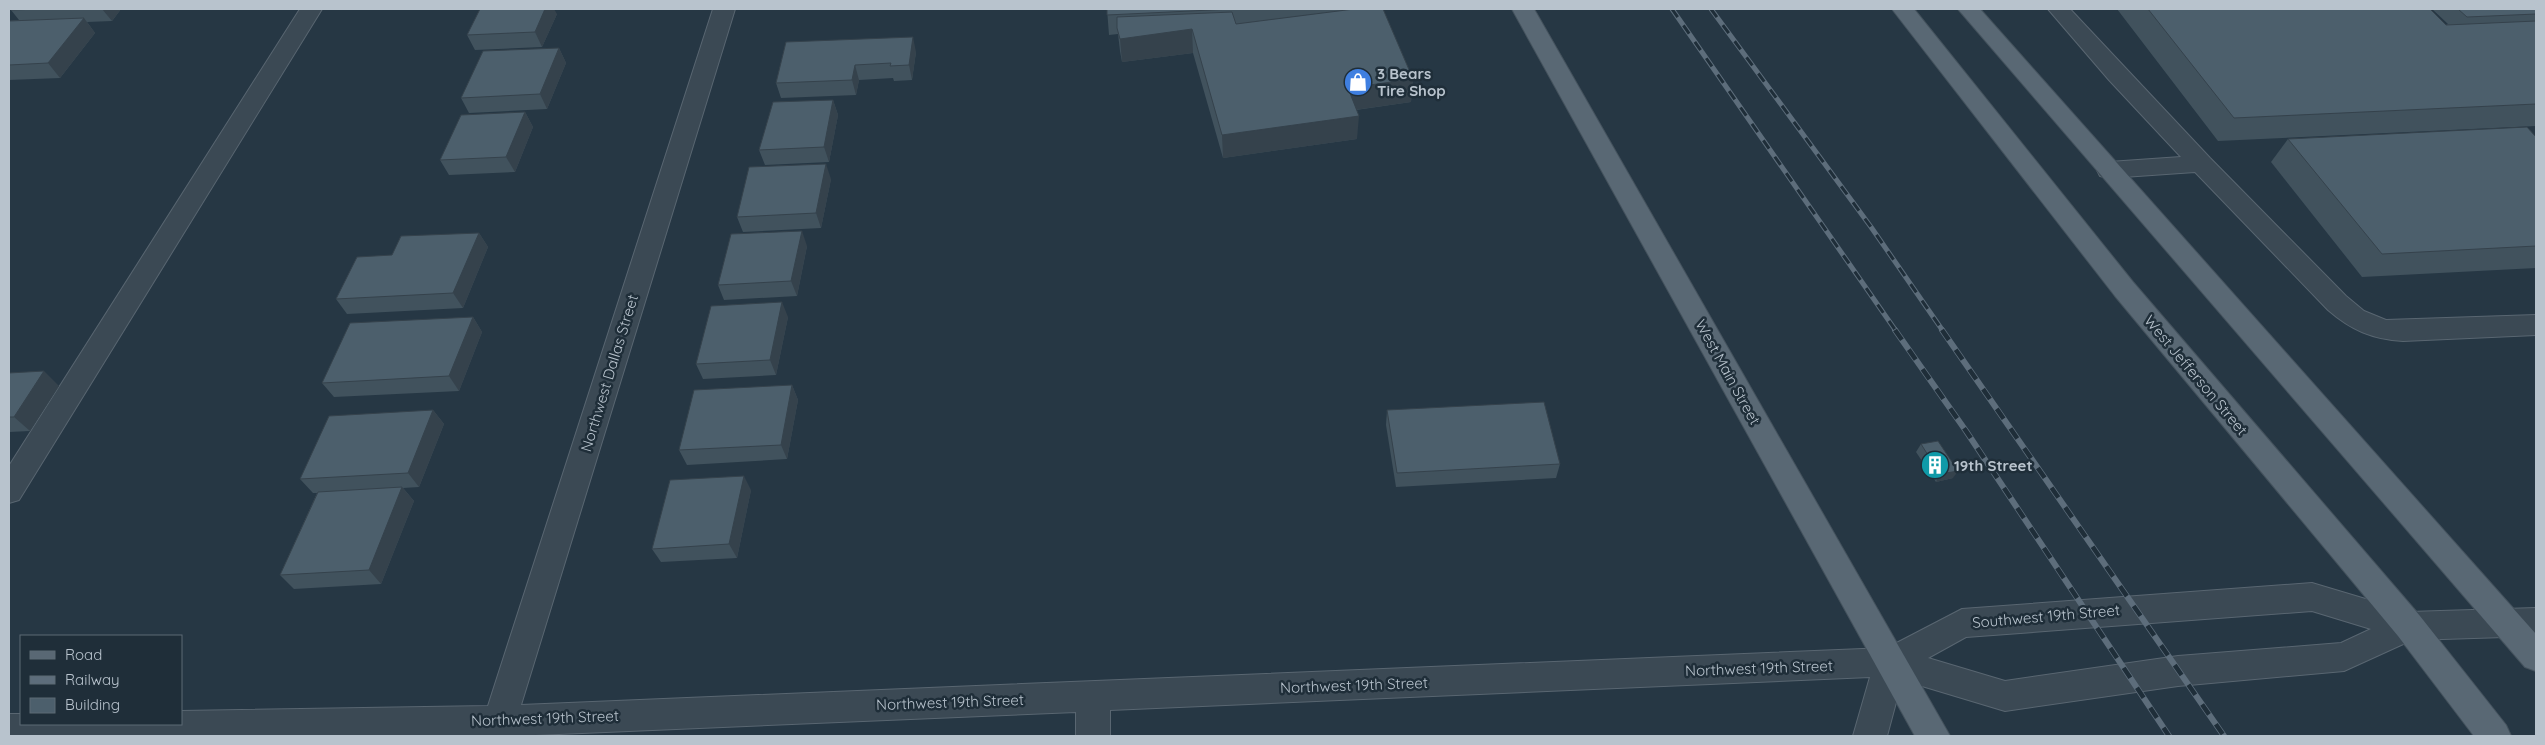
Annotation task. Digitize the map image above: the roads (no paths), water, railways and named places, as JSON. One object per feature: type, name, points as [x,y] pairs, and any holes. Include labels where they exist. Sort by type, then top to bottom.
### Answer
[{"type":"main road","name":"West Main Street","points":[[1523,9],[1933,736]]},
{"type":"main road","name":"West Jefferson Street","points":[[1903,9],[2124,290],[2409,626],[2494,736]]},
{"type":"main road","points":[[1969,9],[2109,170],[2522,623],[2536,657]]},
{"type":"street","points":[[9,491],[311,9]]},
{"type":"street","name":"Northwest Dallas Street","points":[[497,728],[724,9]]},
{"type":"street","points":[[2059,9],[2117,75],[2201,164],[2355,318],[2370,326],[2403,332],[2536,324]]},
{"type":"street","points":[[2109,170],[2201,164]]},
{"type":"street","name":"Southwest 19th Street","points":[[1891,662],[1962,623],[2262,600],[2312,597],[2409,626],[2522,623]]},
{"type":"street","name":"Southwest 19th Street","points":[[1891,662],[2005,696],[2178,671],[2344,657],[2409,626]]},
{"type":"street","points":[[1870,736],[1891,662]]},
{"type":"street","name":"Northwest 19th Street","points":[[9,730],[497,728],[1093,696],[1891,662]]},
{"type":"street","points":[[1093,696],[1093,736]]},
{"type":"railway","points":[[1672,9],[1896,331]]},
{"type":"railway","points":[[1711,9],[1871,227],[1943,331]]},
{"type":"railway","points":[[1895,330],[1966,431],[2169,736]]},
{"type":"railway","points":[[1942,330],[2224,736]]},
{"type":"place","name":"3 Bears Tire Shop","points":[[1358,82]]},
{"type":"place","name":"19th Street","points":[[1935,465]]}]
